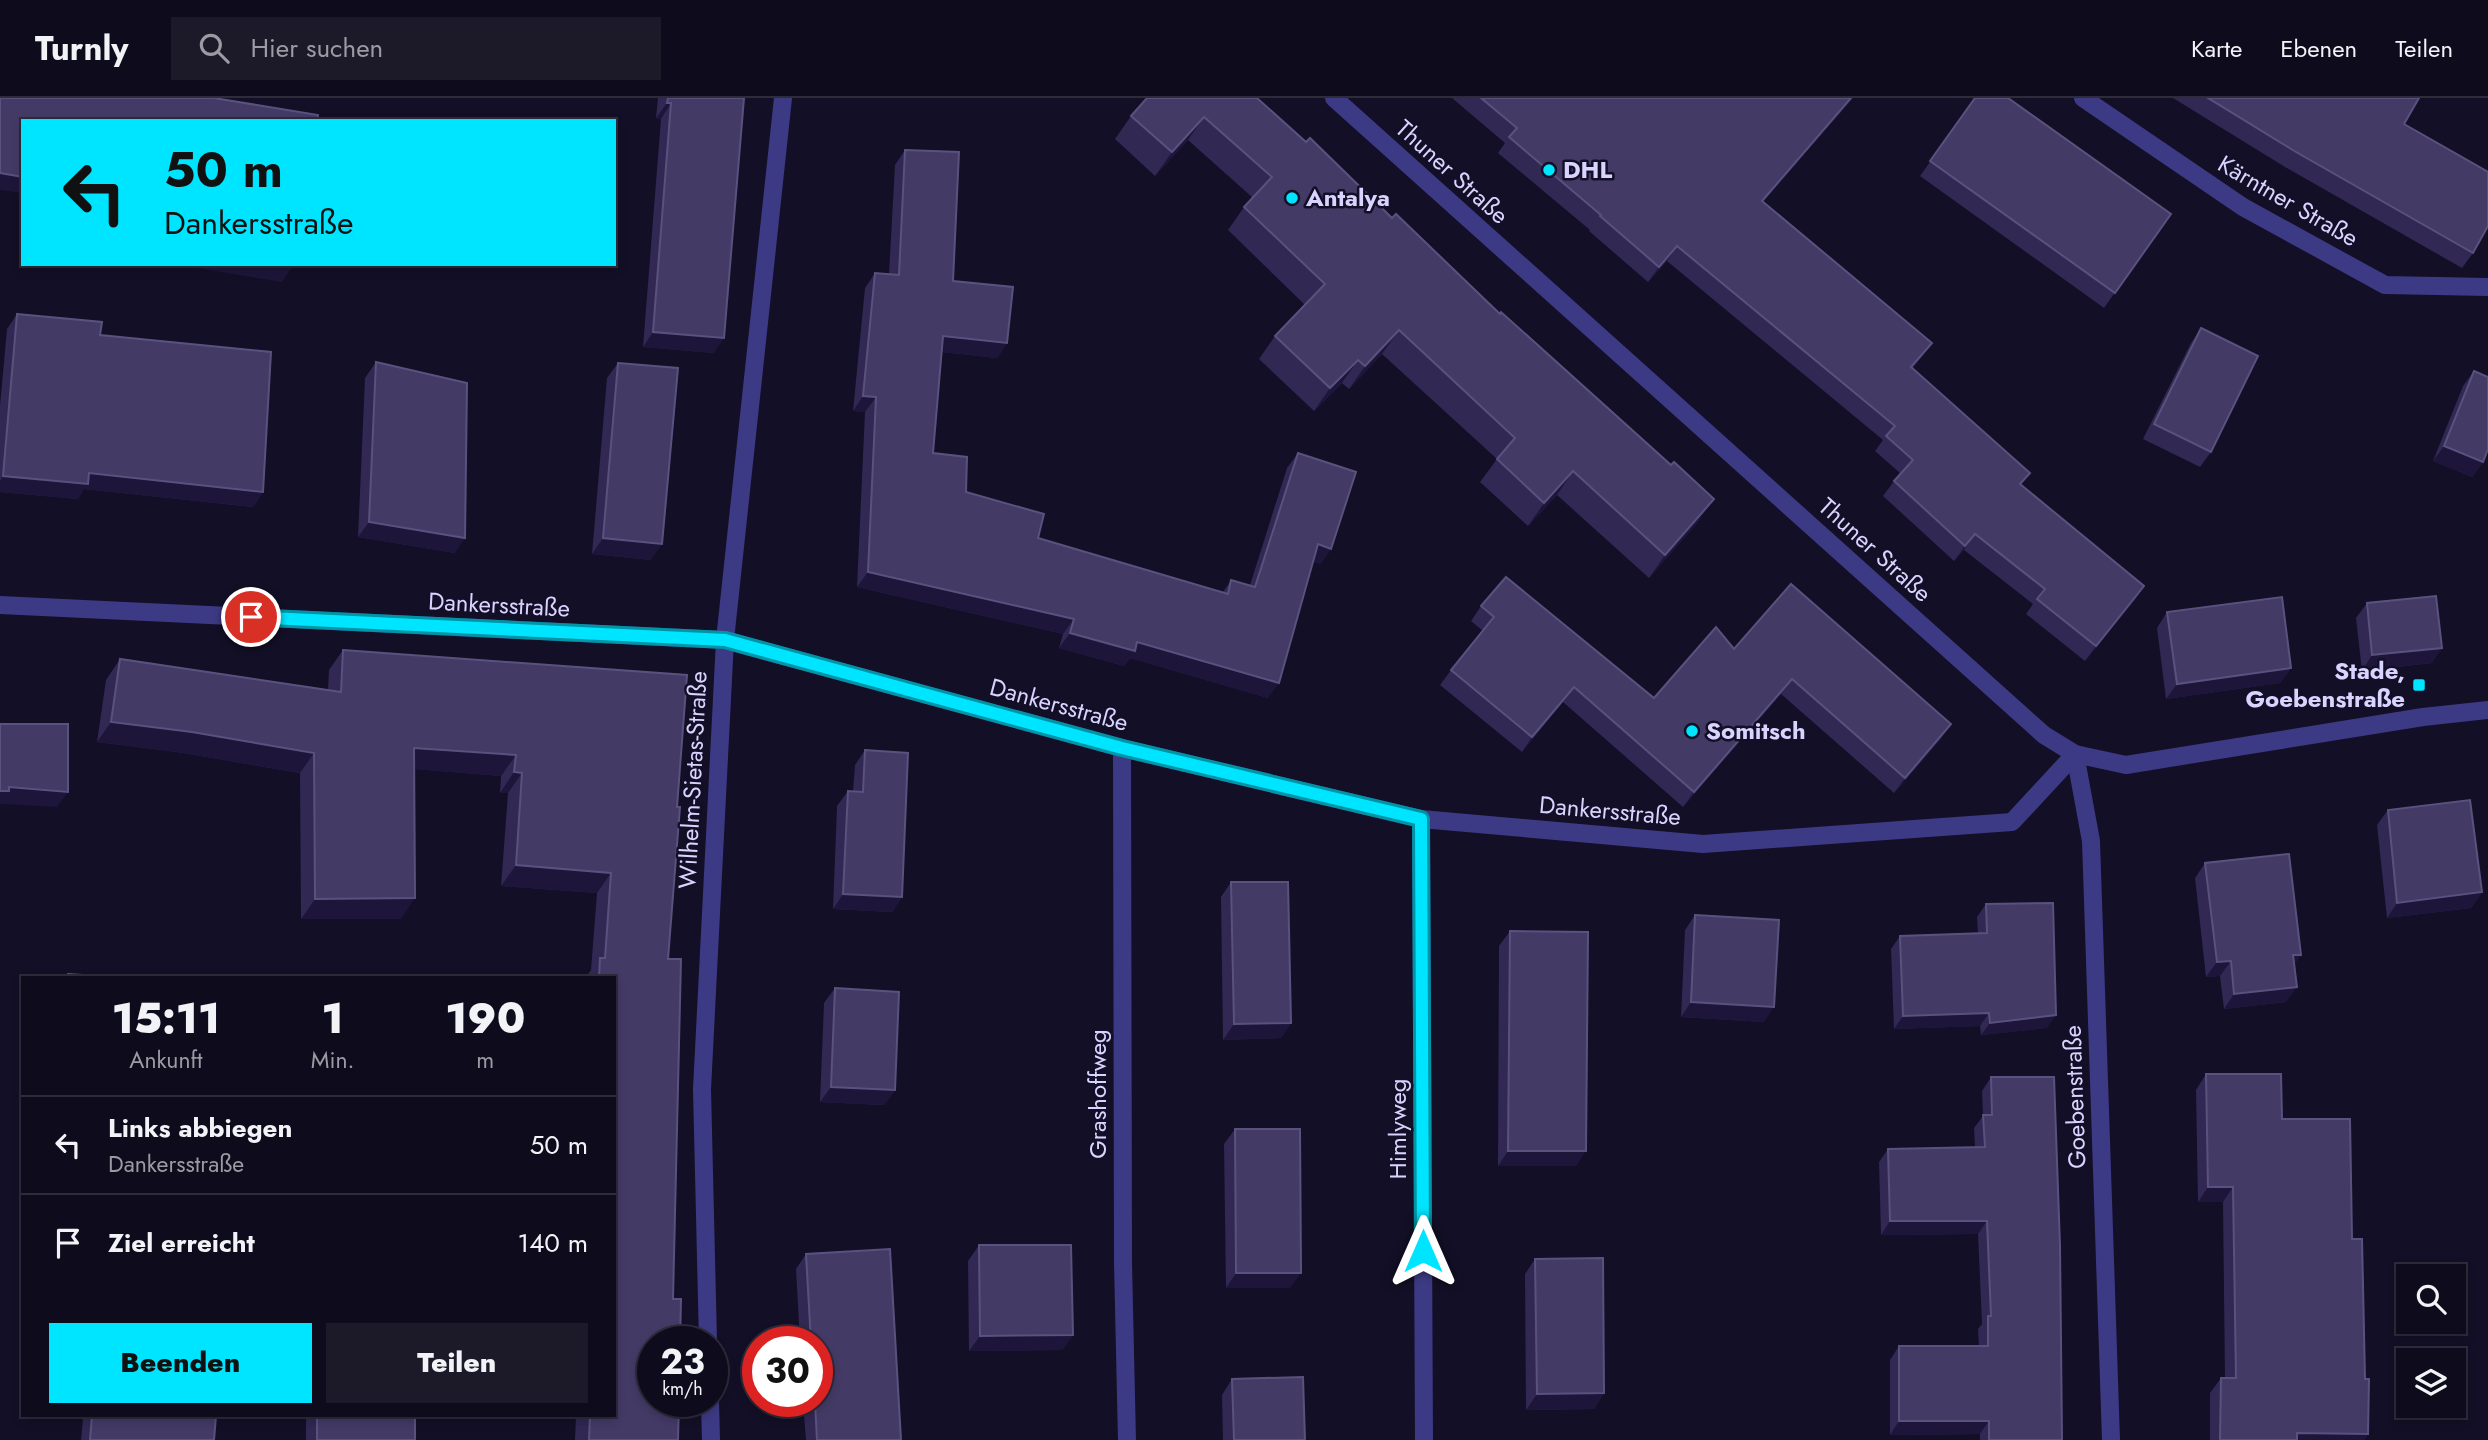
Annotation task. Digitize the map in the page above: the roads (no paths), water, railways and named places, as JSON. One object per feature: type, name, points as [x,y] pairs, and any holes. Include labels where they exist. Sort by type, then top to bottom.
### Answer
[{"type":"street","name":"Wilhelm-Sietas-Straße","points":[[708,1326],[702,1089],[725,640],[783,98]]},
{"type":"street","name":"Thuner Straße","points":[[1334,98],[2044,735],[2075,754],[2126,765],[2423,717],[2488,710]]},
{"type":"street","name":"Kärntner Straße","points":[[2083,98],[2243,207],[2385,285],[2488,287]]},
{"type":"street","name":"Dankersstraße","points":[[0,605],[725,640],[1122,748],[1421,819],[1703,844],[2012,822],[2075,754]]},
{"type":"street","name":"Grashoffweg","points":[[1122,748],[1123,1263],[1127,1440]]},
{"type":"street","name":"Goebenstraße","points":[[2075,754],[2091,841],[2112,1440]]},
{"type":"street","name":"Himlyweg","points":[[1421,819],[1424,1440]]},
{"type":"street","points":[[710,1417],[711,1440]]},
{"type":"place","name":"DHL","points":[[1549,170]]},
{"type":"place","name":"Antalya","points":[[1292,198]]},
{"type":"place","name":"Stade, Goebenstraße","points":[[2419,685]]},
{"type":"place","name":"Somitsch","points":[[1692,731]]}]
